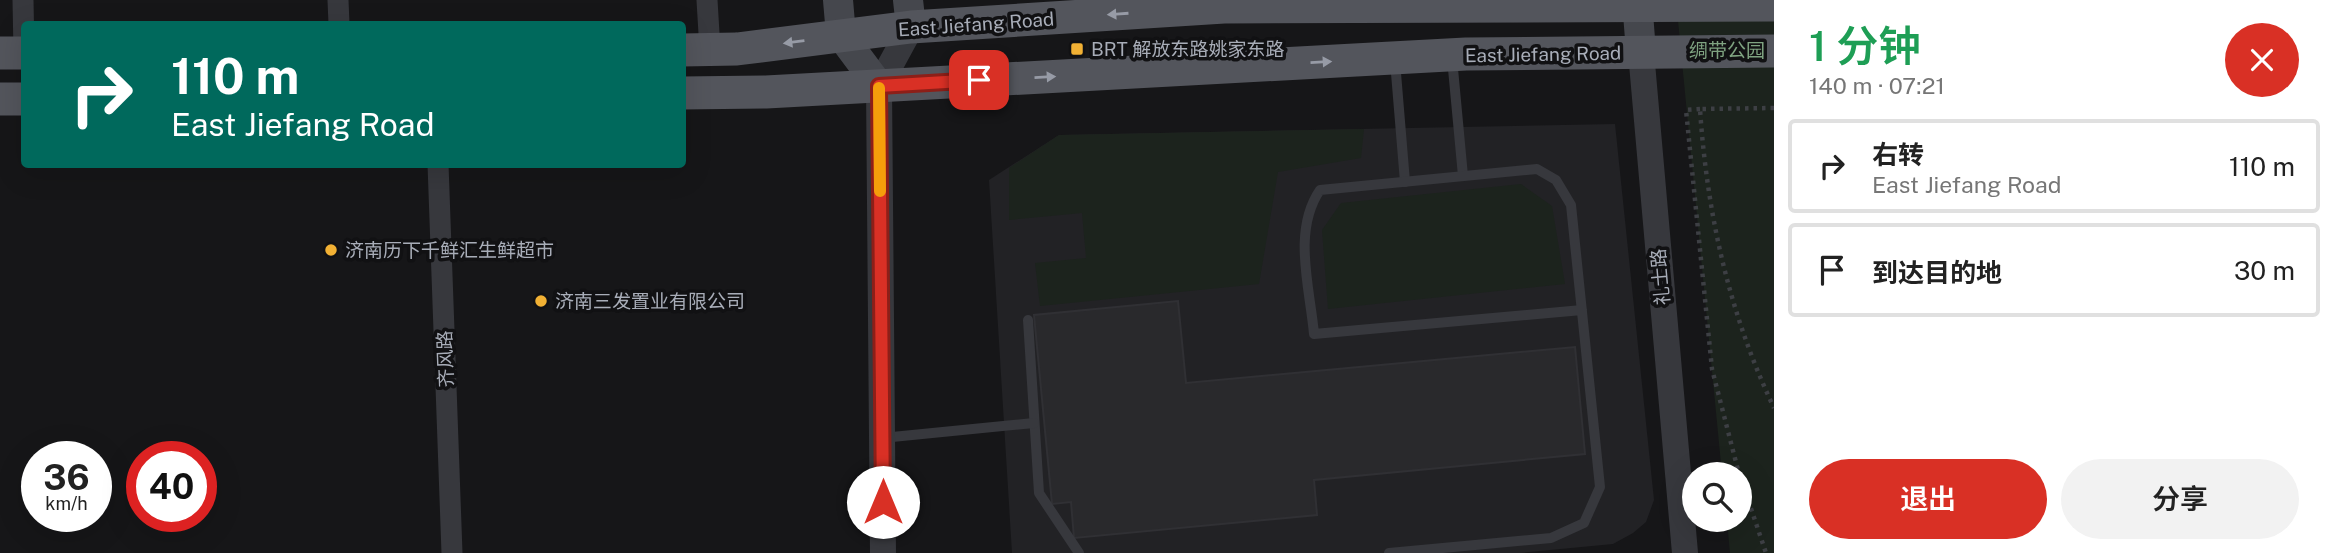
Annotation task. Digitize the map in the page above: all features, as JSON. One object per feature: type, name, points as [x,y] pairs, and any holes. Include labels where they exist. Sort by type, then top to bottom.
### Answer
[{"type":"main road","points":[[838,0],[841,35],[879,86]]},
{"type":"main road","name":"礼士路","points":[[1637,3],[1641,52]]},
{"type":"main road","name":"East Jiefang Road","points":[[696,50],[841,35],[910,14],[1360,4],[1774,5]]},
{"type":"main road","name":"East Jiefang Road","points":[[686,93],[879,86],[1452,55],[1774,51]]},
{"type":"main road","points":[[0,53],[21,53]]},
{"type":"main road","points":[[0,99],[21,99]]},
{"type":"street","points":[[23,0],[23,21]]},
{"type":"street","points":[[338,0],[339,21]]},
{"type":"street","points":[[696,50],[707,0]]},
{"type":"street","points":[[883,553],[879,86],[910,14]]},
{"type":"street","name":"礼士路","points":[[1641,52],[1685,553]]},
{"type":"street","name":"齐风路","points":[[438,168],[452,553]]},
{"type":"lane","points":[[1452,55],[1463,176]]},
{"type":"lane","points":[[1395,58],[1405,182]]},
{"type":"lane","points":[[1390,553],[1551,538],[1584,523],[1600,487],[1582,310],[1571,205],[1556,180],[1537,169],[1320,190],[1309,206],[1304,228],[1314,334],[1582,310]]},
{"type":"lane","points":[[1028,320],[1039,493],[1079,553]]},
{"type":"lane","points":[[882,438],[1034,424]]},
{"type":"path","points":[[1736,462],[1712,369],[1686,110],[1774,108]]},
{"type":"path","points":[[1700,109],[1704,178],[1726,283],[1758,374],[1774,408]]},
{"type":"path","points":[[1752,513],[1766,553]]},
{"type":"shaded area","points":[[1615,124],[1654,500],[1646,522],[1633,533],[1613,544],[1520,553],[1012,553],[989,180],[1059,135]]},
{"type":"green space","name":"绸带公园","points":[[1676,0],[1774,0],[1774,553],[1730,553],[1728,532],[1752,532],[1752,462],[1721,462]]},
{"type":"green space","points":[[1364,129],[1361,158],[1278,172],[1259,284],[1040,306],[1035,263],[1086,258],[1082,213],[1009,220],[1009,168],[1059,135]]},
{"type":"green space","points":[[1521,184],[1552,206],[1565,284],[1328,309],[1322,230],[1341,203]]},
{"type":"building","points":[[1178,301],[1186,383],[1575,347],[1585,454],[1314,480],[1317,515],[1074,538],[1071,502],[1052,504],[1034,315]]},
{"type":"slow traffic","points":[[879,88],[880,191]]},
{"type":"place","name":"BRT 解放东路姚家东路","points":[[1077,49]]},
{"type":"place","name":"济南历下千鲜汇生鲜超市","points":[[331,250]]},
{"type":"place","name":"济南三发置业有限公司","points":[[541,301]]},
{"type":"route","points":[[883,502],[879,86],[979,80]]}]
